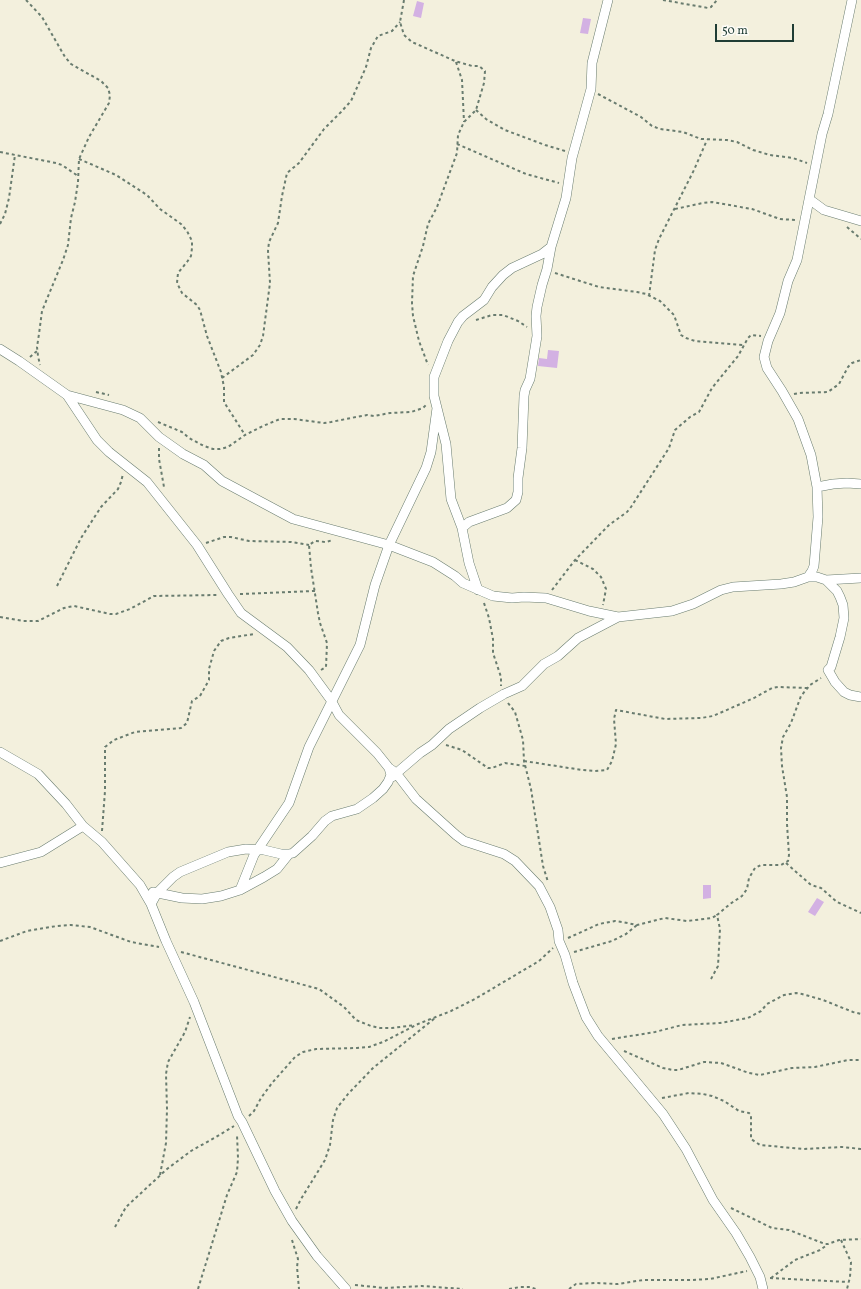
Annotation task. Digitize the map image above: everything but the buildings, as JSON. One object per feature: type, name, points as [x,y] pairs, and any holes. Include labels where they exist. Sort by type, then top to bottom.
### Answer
[{"type":"street","points":[[462,528],[469,522],[507,508],[516,500],[522,448],[524,396],[530,379],[537,336],[537,307],[547,269],[550,247],[566,198],[573,153],[591,89],[592,63],[608,0]]},
{"type":"street","points":[[808,577],[814,566],[817,544],[818,517],[817,487],[811,455],[806,438],[786,398],[767,368],[764,357],[780,313],[788,281],[797,260],[822,134],[828,114],[852,0]]},
{"type":"street","points":[[809,199],[824,210],[861,221]]},
{"type":"street","points":[[479,591],[469,563],[462,528],[451,499],[446,444],[434,396],[434,377],[448,341],[458,322],[463,316],[484,300],[492,287],[503,275],[512,268],[542,254],[550,247]]},
{"type":"street","points":[[0,349],[67,395],[97,440],[146,482],[197,545],[228,594],[245,616],[287,646],[309,670],[331,700],[339,715],[377,753],[416,800],[456,835],[464,840],[504,854],[515,861],[539,886],[555,921],[559,941],[565,954],[573,983],[586,1017],[603,1041],[663,1114],[686,1149],[713,1200],[736,1233],[758,1273],[763,1289]]},
{"type":"street","points":[[67,395],[101,403],[129,412],[140,418],[159,437],[183,454],[204,465],[222,481],[293,519],[388,545],[433,562],[463,583],[493,596],[512,598],[546,598],[601,614],[618,617],[672,611],[693,604],[720,590],[733,587],[794,582],[808,577],[817,577],[826,580],[861,578]]},
{"type":"street","points":[[240,890],[246,872],[257,850],[288,803],[309,747],[331,700],[360,645],[375,585],[388,545],[426,468],[431,452],[437,408]]},
{"type":"street","points":[[817,487],[847,483],[861,484]]},
{"type":"street","points":[[826,580],[840,598],[843,605],[844,618],[837,649],[831,667],[828,670],[835,682],[844,692],[850,695],[861,696]]},
{"type":"street","points":[[140,885],[150,891],[172,897],[202,899],[221,896],[240,890],[264,877],[277,869],[289,854],[297,850],[325,821],[332,816],[357,809],[373,798],[383,789],[393,771],[433,744],[449,729],[480,708],[504,694],[522,686],[544,664],[558,656],[578,638],[618,617]]},
{"type":"street","points":[[0,752],[38,774],[66,804],[83,826],[102,842],[140,885],[151,904],[194,1002],[240,1124],[292,1220],[317,1256],[346,1289]]},
{"type":"street","points":[[0,863],[41,852],[83,826]]},
{"type":"street","points":[[151,904],[157,893],[180,872],[228,852],[264,850],[281,854],[289,854]]},
{"type":"path","points":[[26,0],[42,17],[65,57],[71,64],[101,81],[108,88],[110,95],[109,103],[88,138],[79,159],[68,245],[42,311],[37,347],[41,367]]},
{"type":"path","points":[[404,0],[400,22],[404,35],[412,42],[455,61],[472,66],[479,66],[485,70],[481,94],[476,110],[464,122],[458,135],[456,153],[437,207],[428,224],[423,246],[413,276],[412,304],[415,326],[426,361],[434,377]]},
{"type":"path","points":[[663,0],[708,8],[718,0]]},
{"type":"path","points":[[222,378],[253,355],[260,346],[263,336],[270,283],[268,251],[269,242],[278,223],[287,173],[299,163],[324,129],[351,100],[366,67],[371,48],[378,36],[392,31],[400,22]]},
{"type":"path","points":[[455,61],[459,68],[462,80],[464,122]]},
{"type":"path","points":[[591,89],[641,117],[652,126],[660,129],[683,132],[701,139],[726,140],[765,153],[793,158],[809,164],[814,174]]},
{"type":"path","points":[[476,110],[486,119],[505,130],[545,145],[573,153]]},
{"type":"path","points":[[649,296],[655,250],[659,239],[694,170],[707,140]]},
{"type":"path","points":[[456,144],[526,174],[558,183],[568,183]]},
{"type":"path","points":[[0,152],[56,162],[78,176]]},
{"type":"path","points":[[0,224],[5,214],[9,198],[15,155]]},
{"type":"path","points":[[79,159],[116,175],[147,195],[160,209],[182,224],[187,231],[192,241],[191,256],[178,273],[177,283],[182,293],[197,305],[200,310],[207,336],[222,378],[224,402],[245,435]]},
{"type":"path","points":[[674,209],[703,202],[712,202],[752,209],[780,219],[804,220]]},
{"type":"path","points":[[547,269],[569,278],[599,287],[637,292],[660,301],[674,315],[681,335],[686,338],[695,341],[744,345]]},
{"type":"path","points":[[473,321],[482,317],[503,315],[518,321],[537,336]]},
{"type":"path","points":[[546,598],[575,560],[609,525],[631,508],[669,448],[675,430],[690,417],[699,412],[712,388],[738,356],[751,335],[770,337]]},
{"type":"path","points":[[786,398],[799,393],[828,392],[839,384],[848,367],[852,363],[861,360]]},
{"type":"path","points":[[93,391],[111,396]]},
{"type":"path","points":[[153,419],[182,432],[196,443],[213,449],[228,447],[245,435],[268,424],[287,418],[324,422],[344,420],[361,416],[411,412],[423,408],[434,396]]},
{"type":"path","points":[[159,437],[159,459],[165,490]]},
{"type":"path","points":[[57,586],[81,538],[101,507],[118,489],[122,477],[122,463]]},
{"type":"path","points":[[197,545],[224,537],[231,537],[249,541],[291,542],[309,545],[315,541],[326,542],[335,540],[347,534]]},
{"type":"path","points":[[309,545],[311,568],[320,623],[327,643],[326,667],[323,670],[309,670]]},
{"type":"path","points":[[575,560],[597,573],[604,584],[606,593],[601,614]]},
{"type":"path","points":[[0,617],[22,621],[38,621],[64,608],[74,606],[116,614],[130,609],[154,596],[181,597],[315,591]]},
{"type":"path","points":[[479,591],[488,614],[493,639],[493,653],[504,694],[515,712],[523,740],[524,761],[531,790],[544,870],[548,882],[547,901]]},
{"type":"path","points":[[102,842],[106,746],[135,732],[181,728],[187,723],[192,700],[200,696],[209,680],[209,669],[214,651],[221,641],[242,635],[269,633]]},
{"type":"path","points":[[565,954],[612,941],[626,934],[637,925],[665,918],[687,921],[712,918],[742,896],[747,889],[754,868],[761,865],[782,865],[786,863],[789,859],[787,824],[788,807],[786,785],[782,766],[781,748],[783,737],[791,723],[798,700],[807,688],[821,678],[828,670]]},
{"type":"path","points":[[524,761],[582,770],[607,770],[609,769],[612,761],[616,744],[614,719],[616,710],[665,719],[701,718],[713,716],[754,698],[772,688],[807,688]]},
{"type":"path","points":[[433,744],[448,744],[462,750],[488,768],[505,763],[520,764],[525,766]]},
{"type":"path","points":[[786,863],[811,885],[821,888],[837,902],[861,914]]},
{"type":"path","points":[[711,979],[718,966],[720,929],[717,915]]},
{"type":"path","points":[[115,1227],[126,1207],[160,1175],[191,1151],[240,1124],[254,1111],[260,1098],[272,1083],[295,1057],[303,1052],[316,1049],[368,1047],[383,1042],[418,1024],[451,1012],[517,975],[540,961],[559,941],[599,924],[622,922],[637,925]]},
{"type":"path","points":[[0,941],[27,931],[57,926],[72,925],[90,927],[131,942],[171,949],[319,989],[344,1007],[356,1020],[370,1026],[392,1028],[418,1024]]},
{"type":"path","points":[[603,1041],[655,1032],[682,1025],[720,1023],[748,1018],[761,1011],[766,1004],[784,995],[802,994],[861,1014]]},
{"type":"path","points":[[160,1175],[166,1143],[166,1074],[168,1062],[185,1032],[194,1002]]},
{"type":"path","points":[[299,1289],[297,1267],[298,1258],[291,1235],[290,1224],[301,1199],[325,1160],[330,1145],[333,1120],[337,1108],[373,1068],[437,1016]]},
{"type":"path","points":[[621,1050],[663,1068],[673,1070],[678,1070],[704,1062],[721,1063],[749,1073],[760,1075],[792,1068],[815,1067],[848,1060],[861,1060]]},
{"type":"path","points":[[651,1101],[689,1093],[712,1096],[724,1101],[739,1111],[749,1113],[751,1118],[751,1139],[760,1145],[803,1149],[842,1147],[861,1149]]},
{"type":"path","points":[[198,1289],[227,1195],[236,1172],[240,1124]]},
{"type":"path","points":[[729,1207],[772,1228],[789,1230],[808,1236],[818,1242],[828,1244]]},
{"type":"path","points":[[770,1278],[795,1260],[820,1250],[828,1244],[841,1240],[861,1239]]},
{"type":"path","points":[[841,1240],[851,1262],[851,1269],[846,1289]]},
{"type":"path","points":[[569,1289],[576,1284],[618,1284],[643,1280],[692,1280],[758,1273],[770,1278],[848,1282]]},
{"type":"path","points":[[340,1281],[372,1287],[422,1286],[463,1289]]},
{"type":"path","points":[[509,1289],[520,1287],[530,1287],[536,1289]]}]
